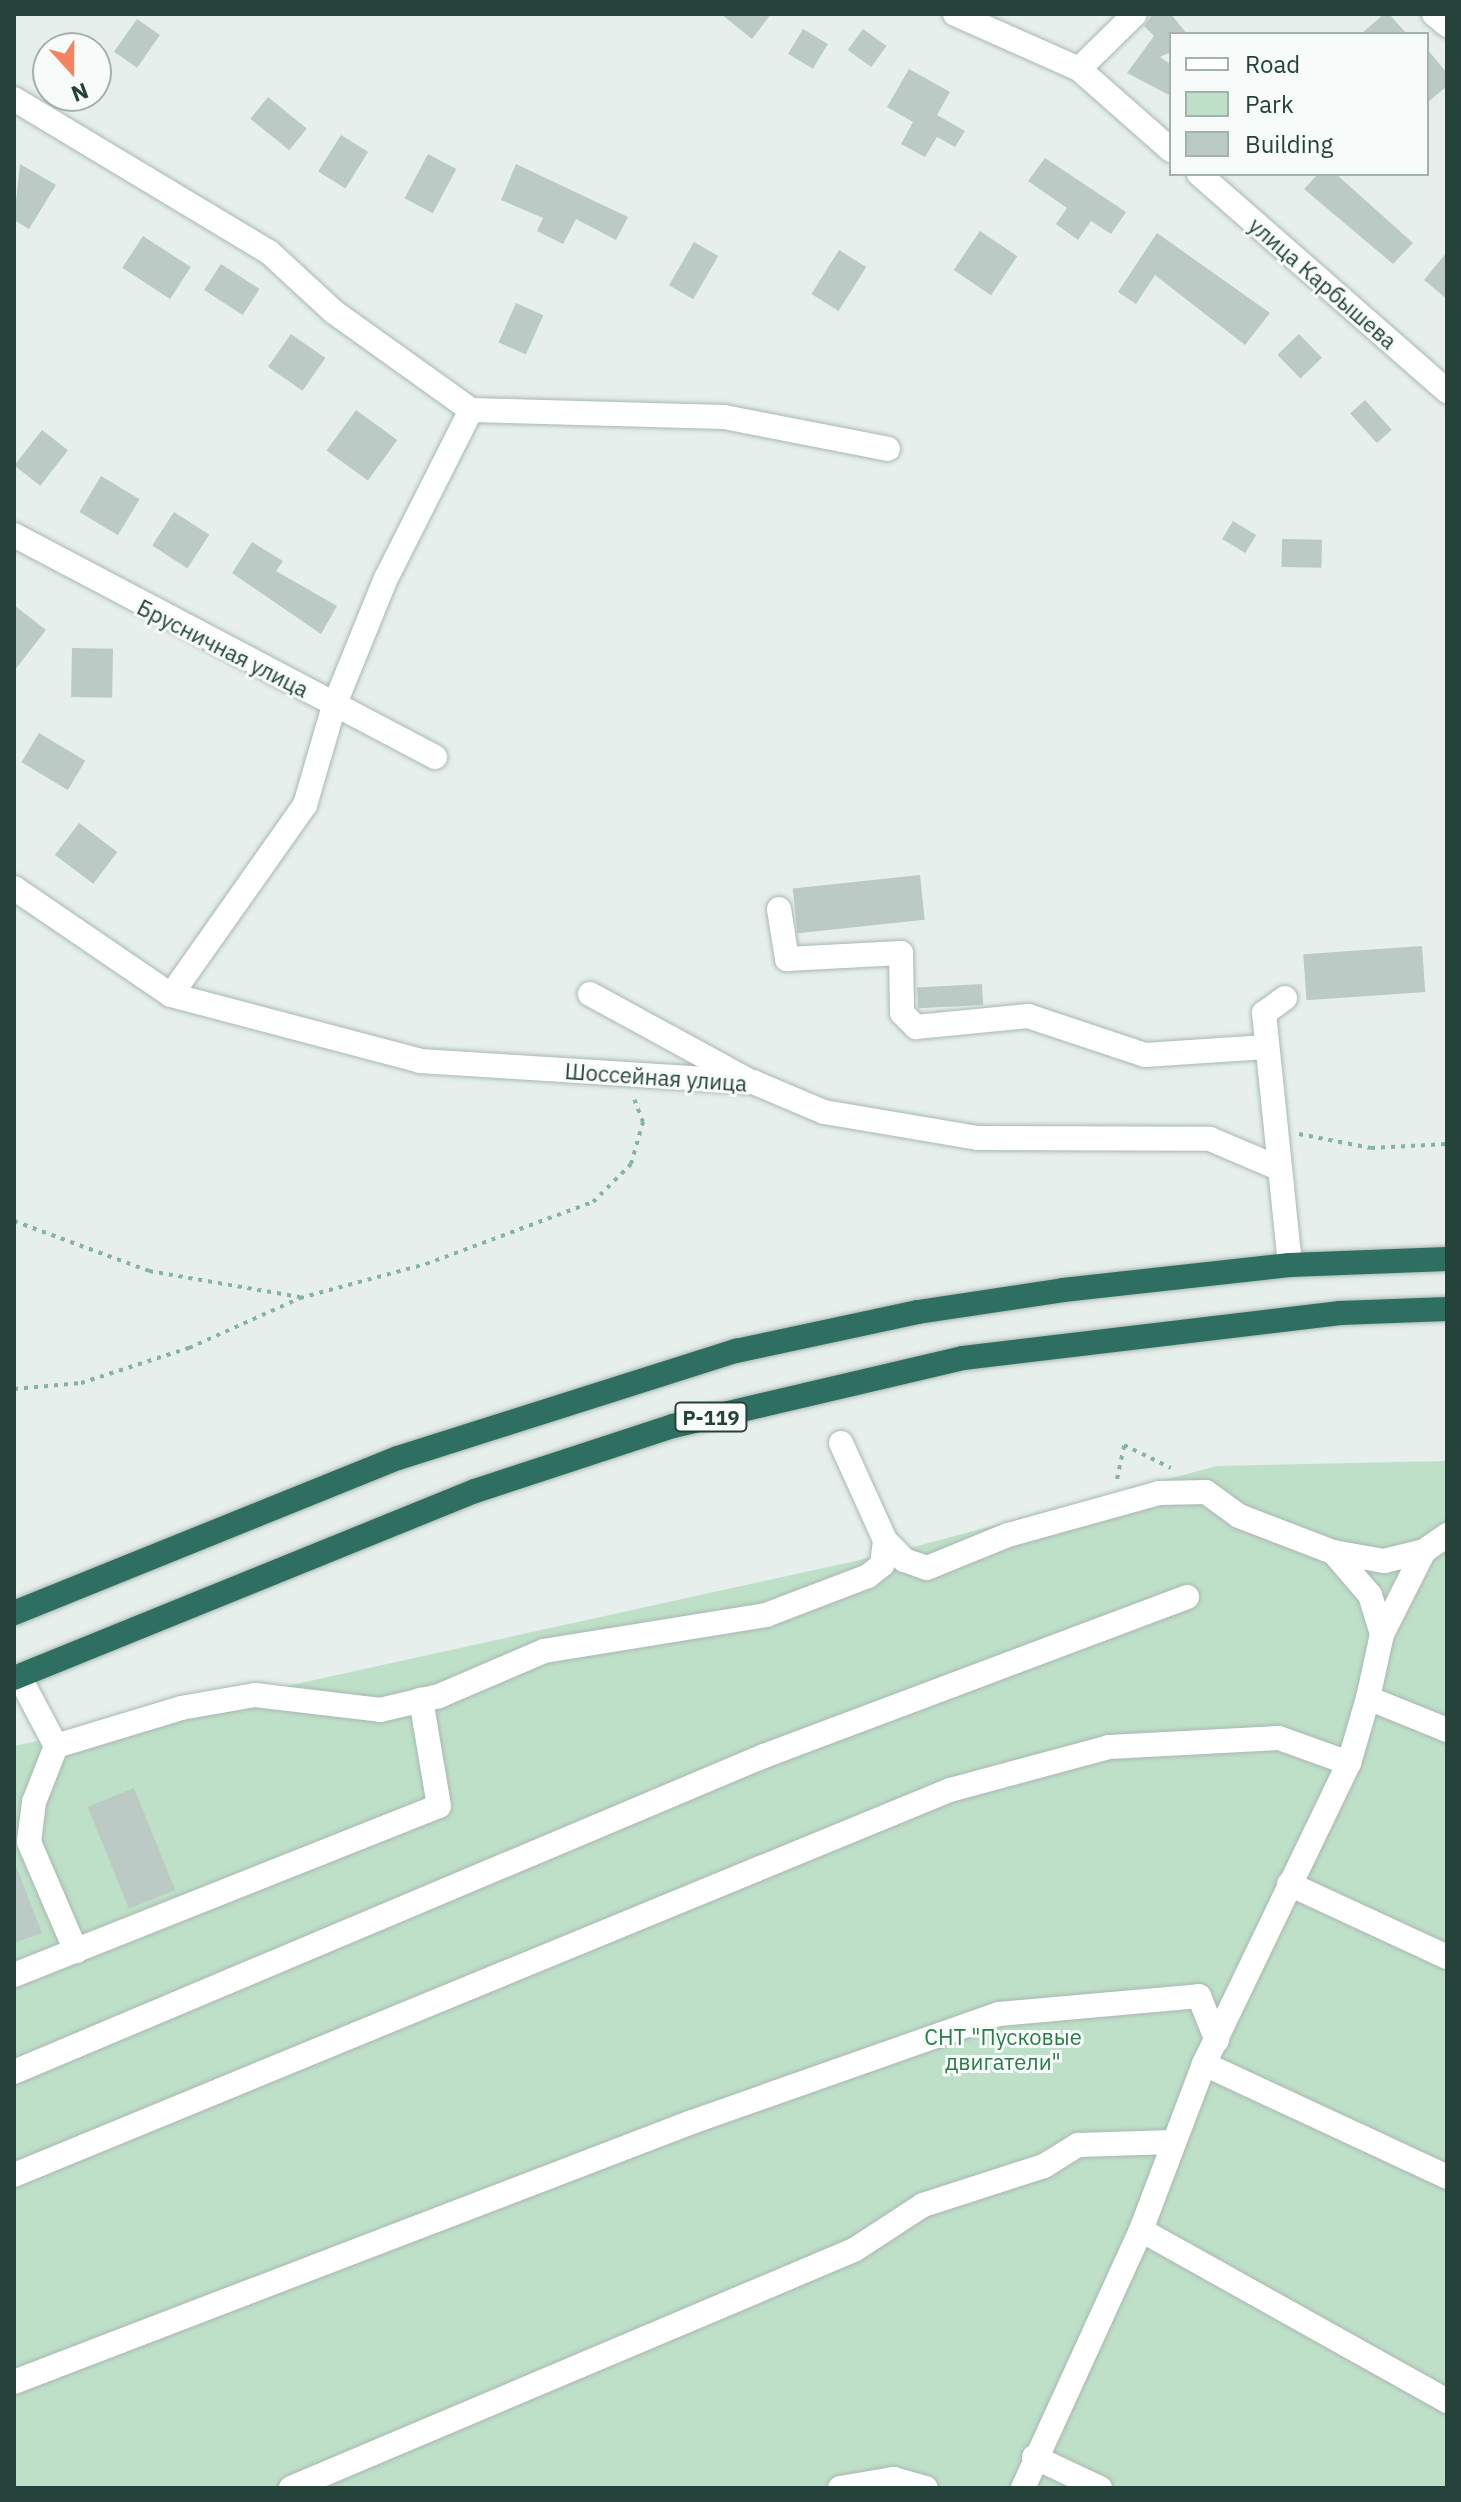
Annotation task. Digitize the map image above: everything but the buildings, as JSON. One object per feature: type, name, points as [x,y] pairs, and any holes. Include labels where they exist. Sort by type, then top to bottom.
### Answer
[{"type":"highway","name":"Р-119","points":[[14,1613],[398,1458],[736,1351],[918,1312],[1290,1265],[1447,1259]]},
{"type":"highway","name":"Р-119","points":[[17,1677],[475,1491],[673,1426],[963,1358],[1340,1313],[1447,1309]]},
{"type":"street","points":[[955,14],[1079,69],[1169,148]]},
{"type":"street","points":[[1079,69],[1135,14]]},
{"type":"street","points":[[1434,14],[1447,25]]},
{"type":"street","points":[[14,99],[269,252],[334,312],[471,410],[724,417],[888,449]]},
{"type":"street","name":"улица Карбышева","points":[[1201,176],[1447,391]]},
{"type":"street","points":[[171,995],[305,805],[334,706],[386,578],[471,410]]},
{"type":"street","name":"Брусничная улица","points":[[14,535],[435,757]]},
{"type":"street","name":"Шоссейная улица","points":[[14,888],[171,995],[420,1061],[753,1082],[824,1112],[978,1138],[1210,1139],[1276,1167]]},
{"type":"street","points":[[779,909],[787,959],[901,953],[902,1013],[916,1027],[1028,1016],[1145,1055],[1266,1047]]},
{"type":"street","points":[[590,994],[753,1082]]},
{"type":"street","points":[[1285,998],[1264,1013],[1276,1167],[1290,1265]]},
{"type":"street","points":[[841,1443],[885,1540],[904,1560],[927,1568],[1008,1535],[1159,1493],[1206,1492],[1239,1516],[1333,1552],[1384,1561],[1424,1551],[1447,1535]]},
{"type":"street","points":[[56,1746],[181,1708],[255,1695],[380,1710],[421,1700],[544,1651],[793,1606],[868,1576],[882,1565],[885,1540]]},
{"type":"street","points":[[1023,2488],[1034,2457],[1141,2230],[1204,2064],[1349,1763],[1382,1634],[1424,1551]]},
{"type":"street","points":[[1333,1552],[1370,1595],[1382,1634]]},
{"type":"street","points":[[14,2072],[764,1756],[1187,1597]]},
{"type":"street","points":[[17,1677],[56,1746]]},
{"type":"street","points":[[1368,1698],[1447,1730]]},
{"type":"street","points":[[14,1975],[439,1806],[421,1700]]},
{"type":"street","points":[[14,2175],[950,1790],[1109,1747],[1279,1738],[1349,1763]]},
{"type":"street","points":[[56,1746],[34,1802],[29,1842],[76,1951]]},
{"type":"street","points":[[1289,1884],[1447,1957]]},
{"type":"street","points":[[14,2382],[692,2122],[999,2014],[1199,1996],[1217,2041]]},
{"type":"street","points":[[1204,2064],[1447,2177]]},
{"type":"street","points":[[291,2488],[854,2250],[923,2205],[1044,2166],[1078,2145],[1172,2142]]},
{"type":"street","points":[[1141,2230],[1447,2401]]},
{"type":"street","points":[[1034,2457],[1100,2488]]},
{"type":"street","points":[[840,2488],[894,2479],[926,2488]]},
{"type":"path","points":[[14,1389],[81,1383],[189,1348],[300,1298],[426,1264],[593,1202],[631,1164],[643,1122],[624,1074]]},
{"type":"path","points":[[1274,1129],[1371,1148],[1447,1144]]},
{"type":"path","points":[[14,1221],[149,1271],[300,1298]]},
{"type":"green space","name":"СНТ \"Пусковые двигатели\"","points":[[1447,1461],[1447,2488],[14,2488],[14,1746],[887,1554],[1217,1466]]}]
